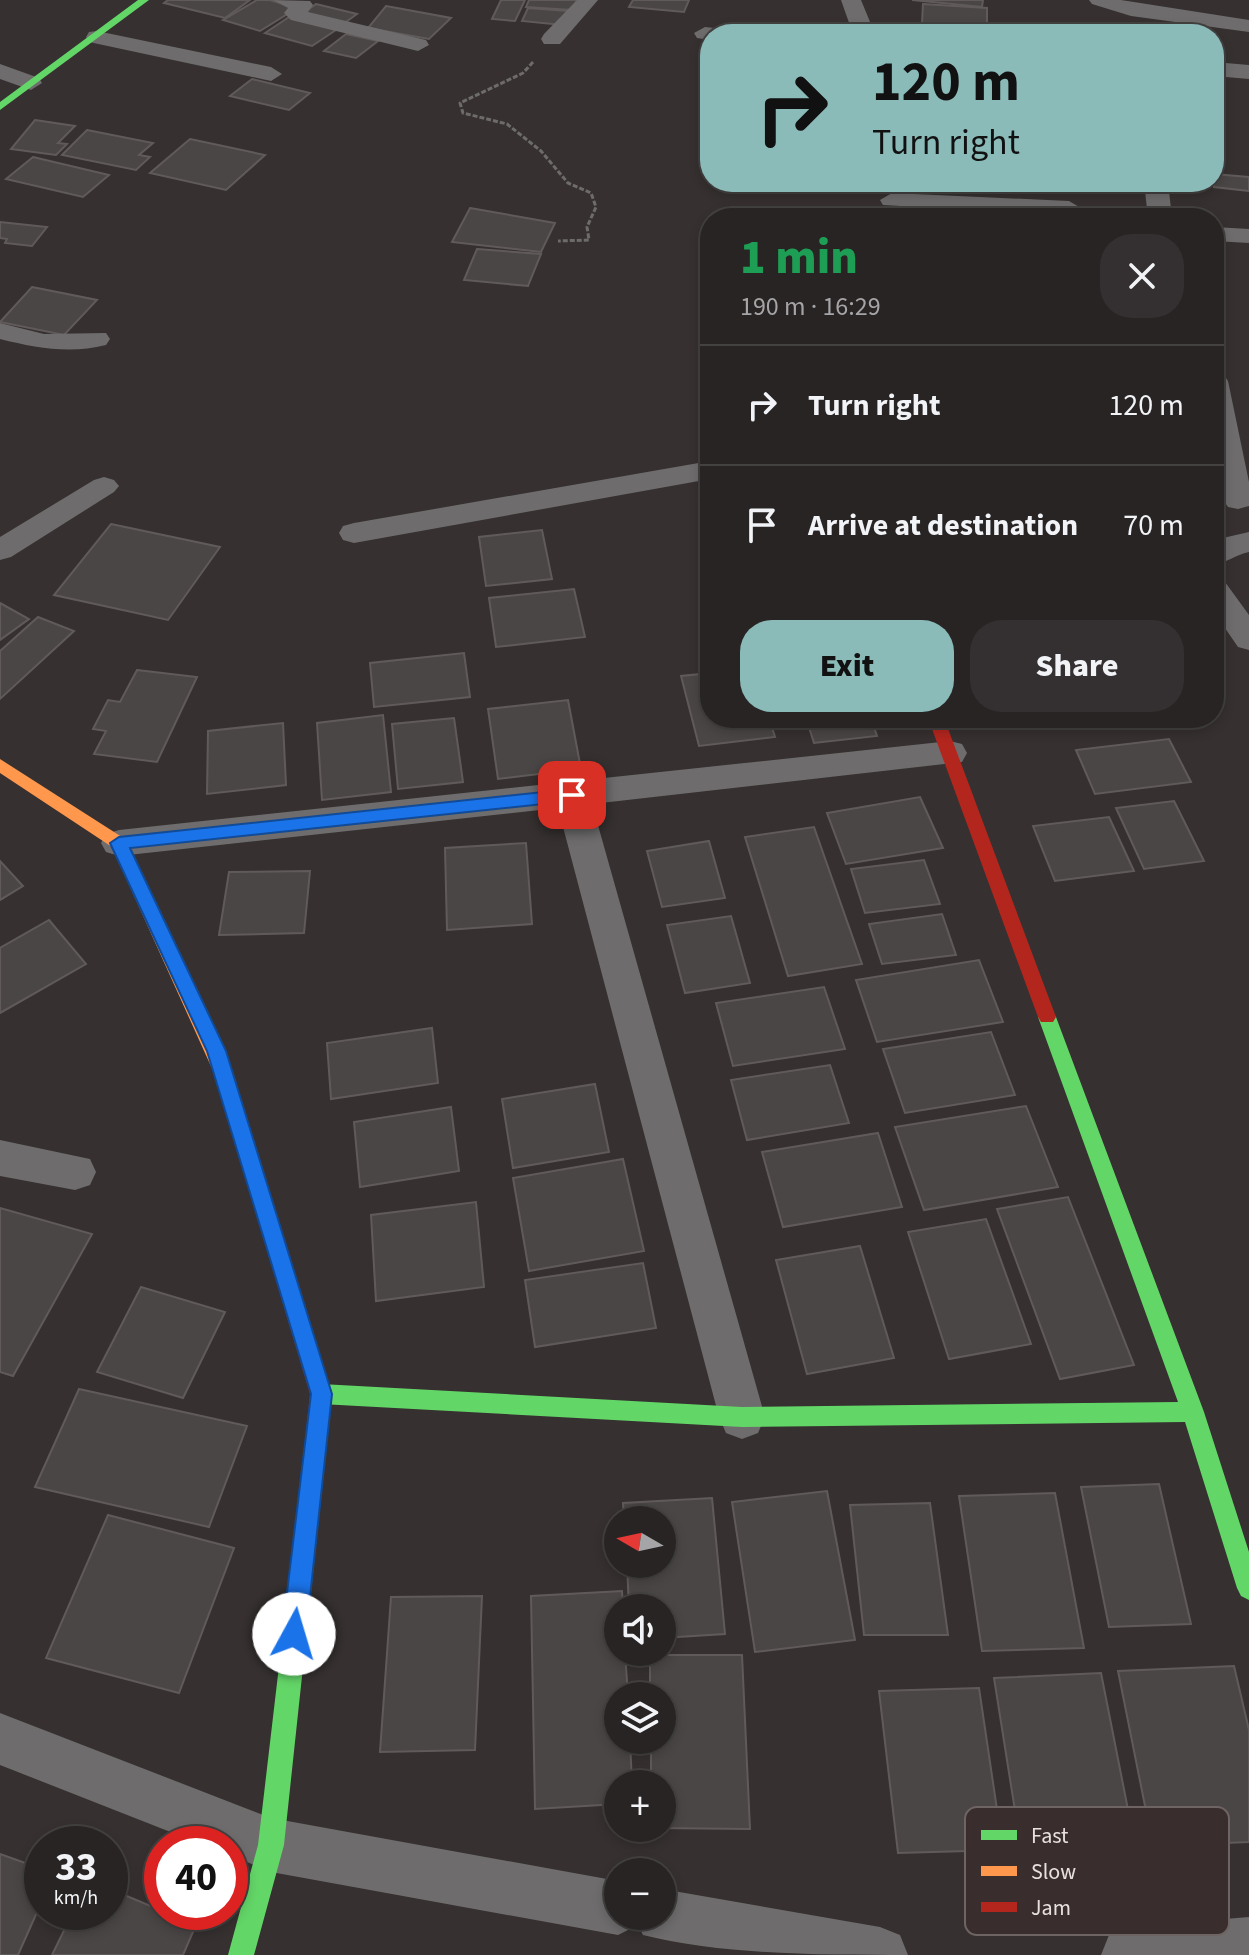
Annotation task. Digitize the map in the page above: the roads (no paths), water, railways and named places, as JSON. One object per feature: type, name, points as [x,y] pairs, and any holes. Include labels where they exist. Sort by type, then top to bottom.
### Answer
[{"type":"street","points":[[0,107],[144,0]]},
{"type":"street","points":[[283,0],[303,5],[295,13],[298,16],[418,45]]},
{"type":"street","points":[[552,39],[588,0]]},
{"type":"street","points":[[851,0],[860,24]]},
{"type":"street","points":[[1099,0],[1248,26]]},
{"type":"street","points":[[1234,0],[1248,26]]},
{"type":"street","points":[[97,37],[271,74]]},
{"type":"street","points":[[1224,70],[1249,72]]},
{"type":"street","points":[[0,71],[31,83]]},
{"type":"street","points":[[891,200],[1069,208]]},
{"type":"street","points":[[1224,235],[1249,236]]},
{"type":"street","points":[[0,331],[44,342],[97,339]]},
{"type":"street","points":[[1224,440],[1234,500]]},
{"type":"street","points":[[354,533],[700,472]]},
{"type":"street","points":[[0,550],[104,486]]},
{"type":"street","points":[[1224,547],[1249,542]]},
{"type":"street","points":[[1224,603],[1249,639]]},
{"type":"street","points":[[940,728],[1193,1412],[1249,1588]]},
{"type":"street","points":[[119,843],[950,753]]},
{"type":"street","points":[[0,765],[119,843],[216,1051],[321,1394],[271,1845],[241,1955]]},
{"type":"street","points":[[572,795],[742,1417]]},
{"type":"street","points":[[0,1158],[75,1172]]},
{"type":"street","points":[[321,1394],[742,1417],[1193,1412]]},
{"type":"street","points":[[0,1739],[271,1845],[604,1905]]},
{"type":"street","points":[[676,1919],[880,1955]]},
{"type":"street","points":[[1129,1955],[1249,1945]]}]
